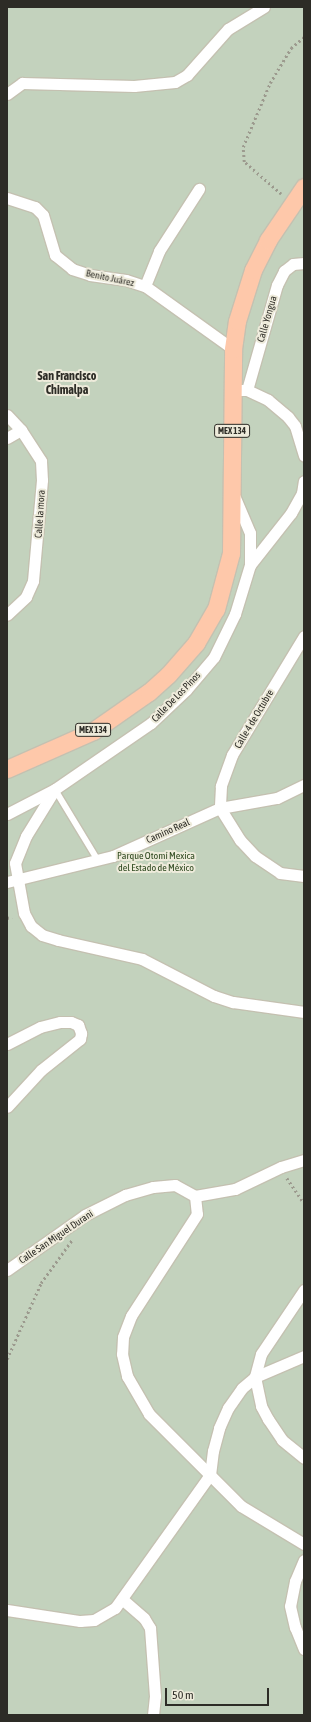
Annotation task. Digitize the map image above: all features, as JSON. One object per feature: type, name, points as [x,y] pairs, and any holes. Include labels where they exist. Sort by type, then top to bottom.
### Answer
[{"type":"main road","name":"MEX 134","points":[[7,769],[93,730],[131,706],[168,675],[196,643],[216,609],[226,580],[231,553],[233,492],[240,390],[233,349],[237,321],[253,270],[292,202],[304,187]]},
{"type":"street","points":[[7,94],[22,83],[134,86],[175,82],[187,75],[228,29],[264,7]]},
{"type":"street","points":[[145,286],[159,251],[199,189]]},
{"type":"street","name":"Benito Juárez","points":[[7,198],[23,202],[39,211],[42,215],[55,256],[72,269],[145,286],[233,349]]},
{"type":"street","name":"Calle Yongua","points":[[240,390],[277,285],[284,271],[292,264],[304,262]]},
{"type":"street","points":[[240,390],[268,400],[288,417],[295,426],[304,456]]},
{"type":"street","name":"Calle la mora","points":[[7,415],[21,430],[41,461],[42,480],[33,581],[26,597],[7,615]]},
{"type":"street","points":[[7,438],[21,430]]},
{"type":"street","points":[[250,566],[291,512],[302,493],[304,481]]},
{"type":"street","name":"Calle De Los Pinos","points":[[7,814],[55,789],[151,723],[186,690],[214,657],[235,614],[250,566],[250,533],[233,492]]},
{"type":"street","name":"Calle 4 de Octubre","points":[[220,808],[221,786],[232,755],[304,636]]},
{"type":"street","name":"Camino Real","points":[[12,880],[98,860],[220,808],[277,798],[304,785]]},
{"type":"street","points":[[55,789],[19,850],[12,880],[24,913],[31,926],[42,935],[142,959],[214,996],[227,1000],[304,1012]]},
{"type":"street","points":[[220,808],[240,840],[255,856],[280,873],[304,876]]},
{"type":"street","points":[[7,1044],[40,1026],[60,1022],[71,1022],[78,1025],[81,1033],[80,1039],[41,1070],[7,1107]]},
{"type":"street","points":[[304,1160],[281,1167],[236,1188],[195,1196],[197,1214],[131,1316],[123,1337],[122,1354],[127,1376],[149,1414],[241,1506],[304,1544]]},
{"type":"street","name":"Calle San Miguel Durani","points":[[7,1270],[85,1215],[125,1194],[153,1187],[175,1185],[195,1196]]},
{"type":"street","points":[[304,1290],[261,1354],[255,1377],[260,1406],[282,1440],[304,1458]]},
{"type":"street","points":[[7,1610],[80,1621],[94,1620],[106,1615],[122,1600],[210,1476],[212,1451],[219,1428],[228,1408],[255,1377],[304,1356]]},
{"type":"street","points":[[304,1560],[295,1581],[290,1606],[295,1627],[304,1649]]},
{"type":"street","points":[[122,1600],[144,1618],[150,1628],[155,1696],[154,1715]]},
{"type":"lane","points":[[55,789],[98,860]]},
{"type":"path","points":[[292,202],[244,162],[243,147],[270,83],[291,48],[304,37]]},
{"type":"path","points":[[281,1167],[304,1203]]},
{"type":"path","points":[[7,1358],[40,1283],[74,1237]]},
{"type":"green space","name":"Parque Otomí Mexica del Estado de México","points":[[7,7],[304,7],[304,1715],[7,1715]]},
{"type":"district","name":"San Francisco Chimalpa","points":[[67,384]]}]
